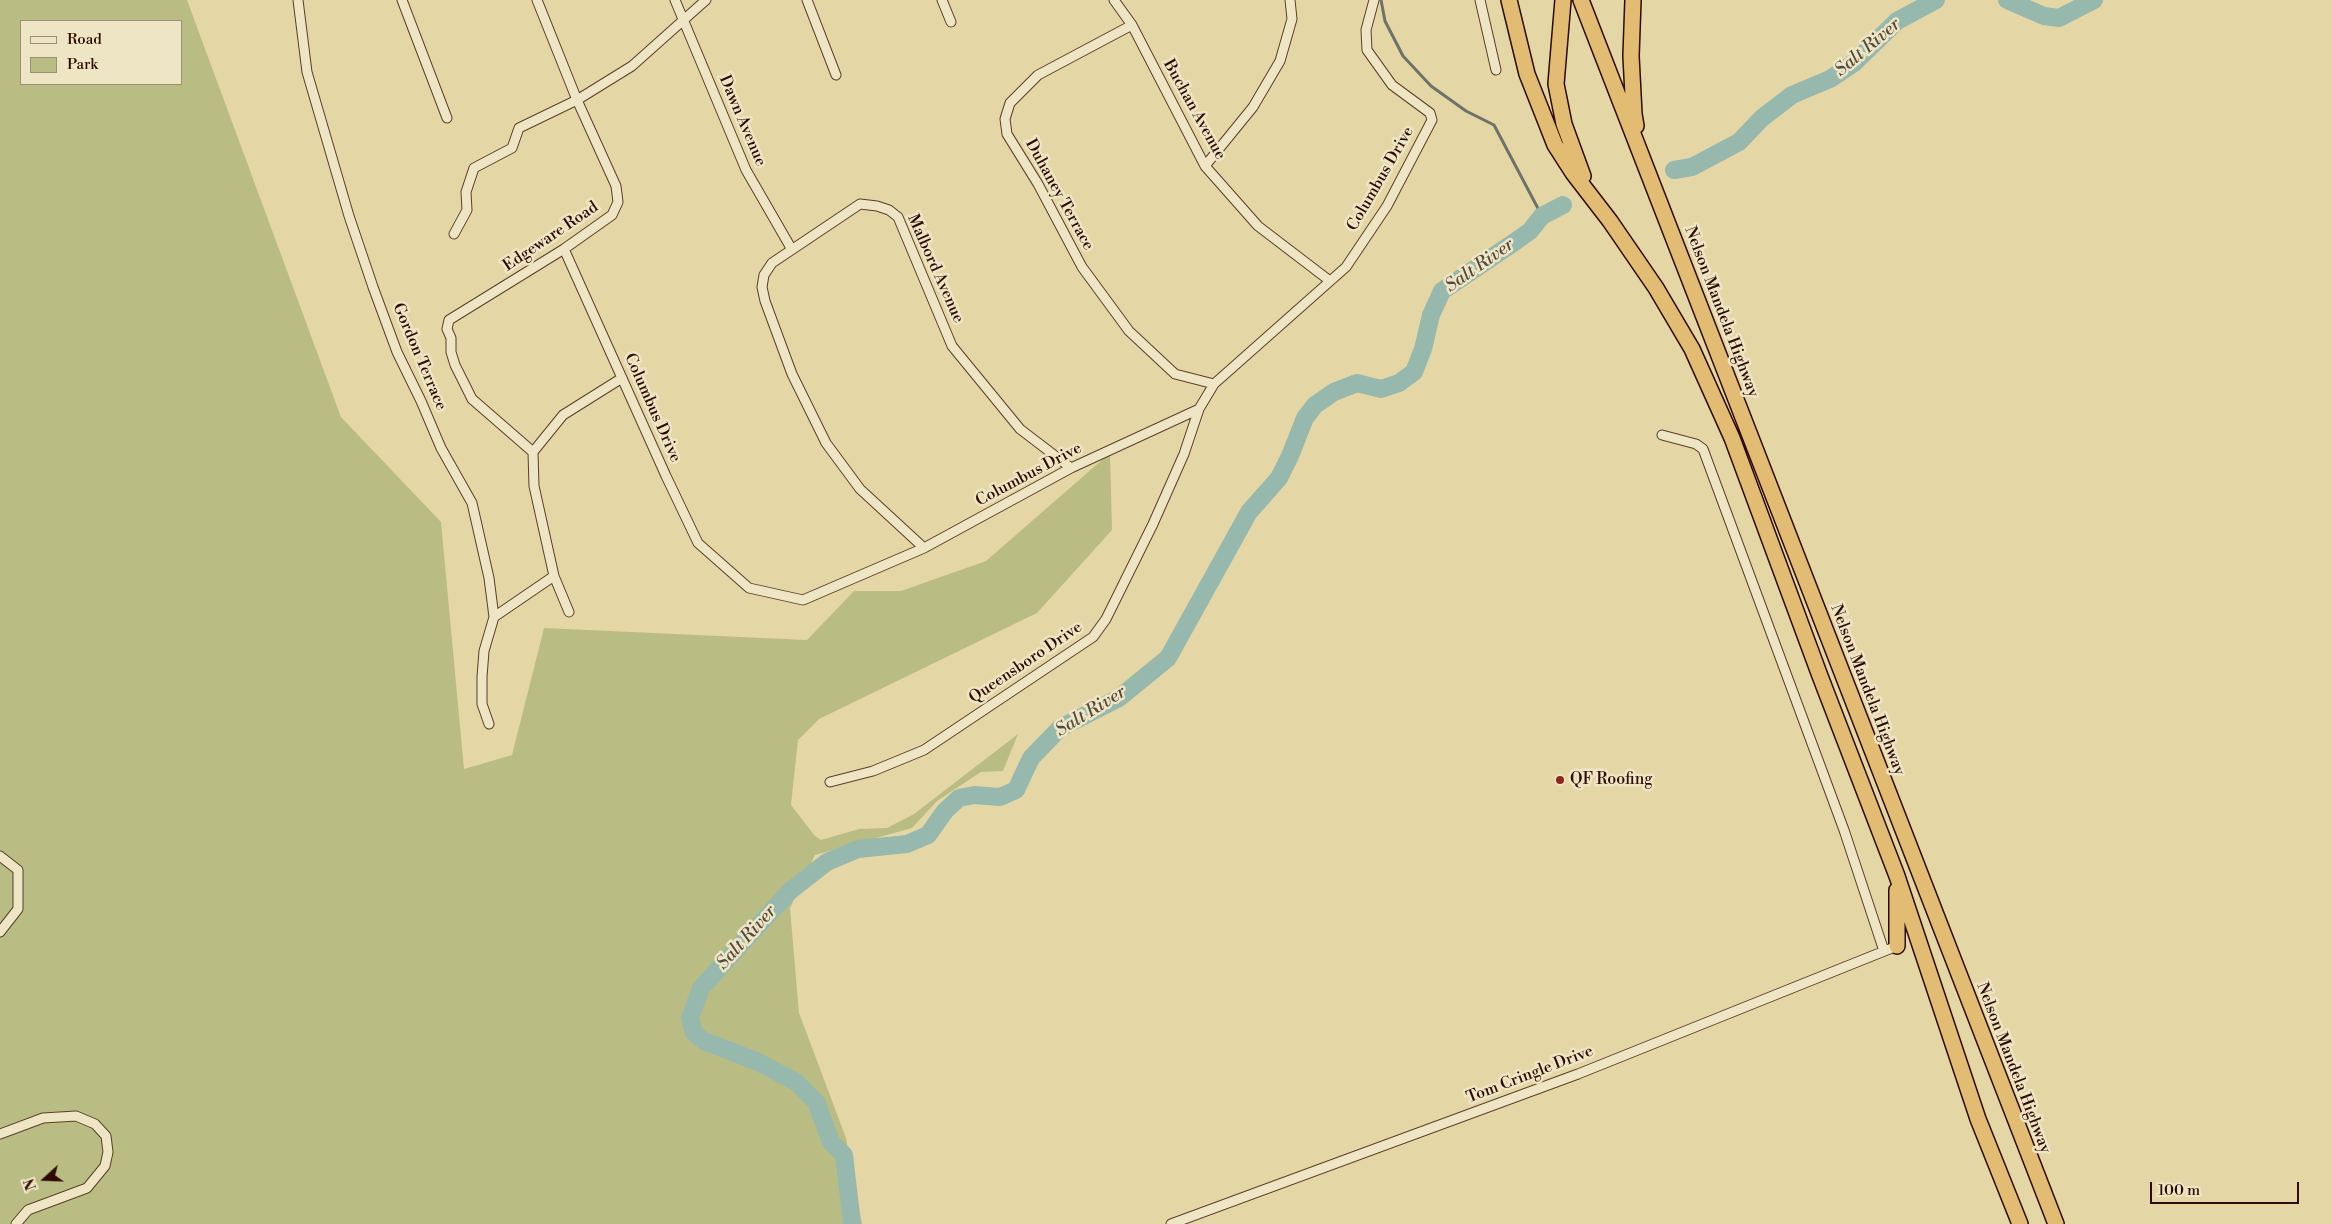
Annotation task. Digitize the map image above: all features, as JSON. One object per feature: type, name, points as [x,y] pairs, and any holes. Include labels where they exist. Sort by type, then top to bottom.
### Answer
[{"type":"highway","points":[[1509,0],[1528,74],[1548,129],[1573,174],[1600,208],[1656,288],[1692,349],[1732,438],[1820,676],[1897,876],[1978,1119],[2020,1224]]},
{"type":"highway","points":[[1581,0],[1646,168]]},
{"type":"highway","points":[[1633,0],[1630,56],[1634,114],[1646,168]]},
{"type":"highway","points":[[1563,2],[1556,84],[1564,124],[1579,168],[1600,208]]},
{"type":"highway","name":"Nelson Mandela Highway","points":[[1646,168],[2056,1224]]},
{"type":"highway","points":[[1890,948],[1897,876]]},
{"type":"street","name":"Gordon Terrace","points":[[298,0],[307,72],[349,216],[397,352],[441,448],[472,503],[489,578],[494,617],[484,651],[482,678],[482,704],[489,724]]},
{"type":"street","points":[[402,0],[447,118]]},
{"type":"street","name":"Edgeware Road","points":[[533,452],[472,399],[453,359],[451,338],[447,329],[449,320],[564,249],[612,215],[618,202],[616,186],[577,100],[537,0]]},
{"type":"street","name":"Dawn Avenue","points":[[675,0],[746,170],[791,248]]},
{"type":"street","points":[[454,234],[467,210],[466,192],[474,168],[512,148],[519,128],[577,100],[632,66],[706,0]]},
{"type":"street","points":[[807,0],[836,75]]},
{"type":"street","points":[[942,0],[951,22]]},
{"type":"street","name":"Buchan Avenue","points":[[1114,0],[1132,25],[1205,166],[1258,226],[1330,281]]},
{"type":"street","points":[[1205,166],[1253,107],[1280,61],[1292,19],[1290,0]]},
{"type":"street","name":"Columbus Drive","points":[[564,249],[698,543],[749,588],[803,600],[924,548],[1071,468],[1198,409],[1214,384],[1346,267],[1387,206],[1432,120],[1430,113],[1392,85],[1367,50],[1366,30],[1374,0]]},
{"type":"street","points":[[1480,0],[1496,70]]},
{"type":"street","name":"Duhaney Terrace","points":[[1132,25],[1038,75],[1010,103],[1005,119],[1007,134],[1038,184],[1082,267],[1129,331],[1175,374],[1214,384]]},
{"type":"street","name":"Malbord Avenue","points":[[924,548],[860,489],[826,444],[792,374],[765,301],[762,287],[764,275],[772,263],[791,248],[860,204],[889,210],[898,217],[952,346],[1020,429],[1071,468]]},
{"type":"street","points":[[569,612],[554,576],[534,486],[533,452],[563,415],[622,378]]},
{"type":"street","name":"Queensboro Drive","points":[[830,782],[873,771],[924,750],[1093,637],[1106,619],[1153,524],[1184,454],[1198,409]]},
{"type":"street","points":[[1662,435],[1696,444],[1703,449],[1844,830],[1890,948]]},
{"type":"street","points":[[494,617],[554,576]]},
{"type":"street","points":[[0,856],[18,870],[18,909],[0,932]]},
{"type":"street","name":"Tom Cringle Drive","points":[[1171,1224],[1578,1074],[1890,948]]},
{"type":"street","points":[[0,1134],[43,1118],[76,1116],[95,1124],[106,1136],[108,1152],[105,1166],[87,1188],[28,1210],[16,1224]]},
{"type":"green space","points":[[0,0],[187,0],[341,417],[441,522],[464,769],[512,755],[544,628],[807,640],[854,591],[901,591],[986,561],[1110,453],[1112,530],[1037,613],[819,719],[798,740],[791,805],[815,836],[821,840],[859,829],[887,828],[914,814],[1018,734],[1003,771],[981,772],[937,801],[912,828],[815,855],[790,908],[799,1013],[846,1138],[862,1224],[0,1224]]},
{"type":"waterway","points":[[1381,0],[1385,21],[1403,56],[1431,86],[1466,111],[1494,125],[1542,216]]},
{"type":"waterway","name":"Salt River","points":[[1674,170],[1692,167],[1739,142],[1762,118],[1792,95],[1830,79],[1854,63],[1897,21],[1936,0]]},
{"type":"waterway","name":"Salt River","points":[[2007,0],[2044,16],[2059,18],[2094,0]]},
{"type":"waterway","name":"Salt River","points":[[852,1224],[844,1155],[831,1142],[816,1102],[796,1082],[756,1061],[704,1041],[694,1033],[690,1018],[701,988],[790,891],[827,862],[858,849],[907,844],[928,835],[945,811],[959,798],[974,795],[1000,797],[1016,790],[1031,758],[1060,728],[1119,698],[1168,658],[1249,512],[1279,478],[1305,418],[1315,405],[1334,392],[1357,383],[1381,389],[1399,383],[1414,372],[1423,349],[1431,315],[1442,291],[1530,231],[1542,216],[1563,205]]},
{"type":"place","name":"QF Roofing","points":[[1560,780]]}]
